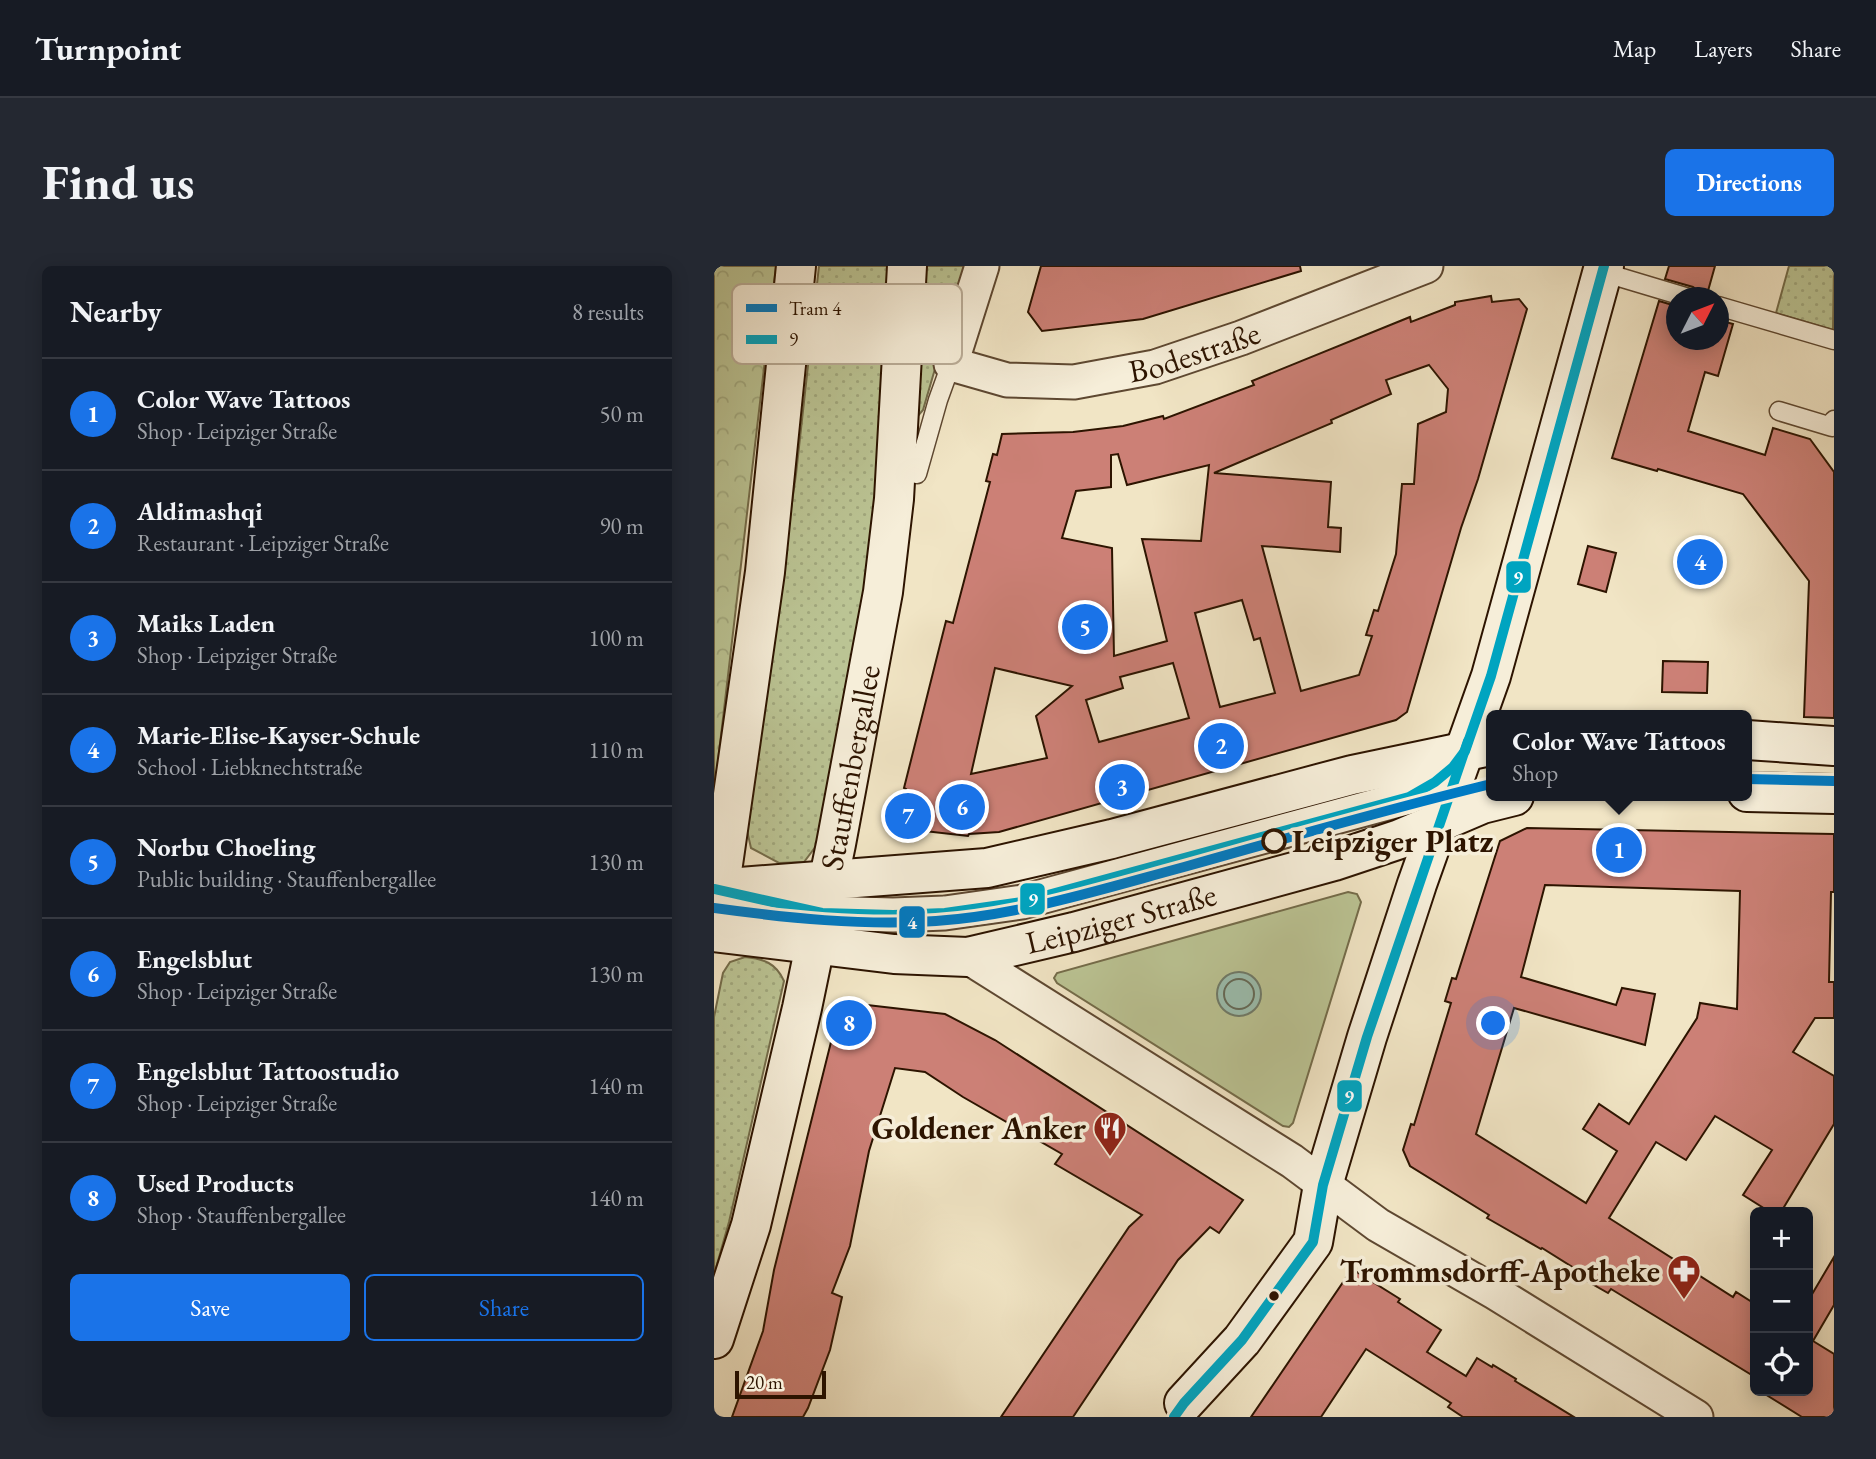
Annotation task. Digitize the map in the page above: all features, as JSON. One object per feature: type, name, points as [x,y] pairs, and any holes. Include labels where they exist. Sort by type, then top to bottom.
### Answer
[{"type":"main road","points":[[794,284],[796,266]]},
{"type":"main road","name":"Stauffenbergallee","points":[[906,284],[907,266]]},
{"type":"main road","points":[[1179,1410],[1229,1321],[1290,1227],[1323,1185],[1367,1037],[1440,821],[1476,742],[1491,676],[1603,269]]},
{"type":"main road","points":[[714,931],[717,889],[765,572],[786,364]]},
{"type":"main road","name":"Stauffenbergallee","points":[[714,1339],[751,1225],[822,913],[883,592],[894,499],[902,364]]},
{"type":"main road","points":[[1752,740],[1834,746]]},
{"type":"main road","name":"Leipziger Straße","points":[[714,931],[822,913],[1476,742]]},
{"type":"main road","points":[[1752,792],[1834,794]]},
{"type":"main road","name":"Leipziger Straße","points":[[717,889],[822,913],[931,957],[968,957],[1074,932],[1321,865],[1400,839],[1494,801]]},
{"type":"street","points":[[962,329],[982,266]]},
{"type":"street","name":"Bodestraße","points":[[951,364],[1007,380],[1074,382],[1155,367],[1241,338],[1426,266]]},
{"type":"street","points":[[968,957],[1292,1161],[1378,1225],[1496,1293],[1696,1417]]},
{"type":"lane","points":[[1603,269],[1666,290]]},
{"type":"lane","points":[[1729,309],[1834,340]]},
{"type":"lane","points":[[917,474],[951,364]]},
{"type":"lane","points":[[1779,411],[1832,427],[1834,421]]},
{"type":"green space","points":[[714,266],[776,266],[774,284],[732,284],[732,364],[765,364],[714,795]]},
{"type":"green space","points":[[819,266],[890,266],[889,284],[817,284]]},
{"type":"green space","points":[[921,266],[965,266],[960,284],[921,284]]},
{"type":"green space","points":[[1789,266],[1834,266],[1833,330],[1776,313]]},
{"type":"green space","points":[[808,364],[886,364],[877,571],[816,846],[804,862],[779,863],[751,848],[746,826],[796,474]]},
{"type":"green space","points":[[918,364],[936,364],[923,410],[917,417]]},
{"type":"green space","name":"Leipziger Platz","points":[[1348,892],[1357,894],[1361,902],[1293,1123],[1289,1127],[1283,1126],[1057,983],[1054,978],[1057,973]]},
{"type":"green space","points":[[745,957],[769,963],[784,981],[729,1222],[714,1275],[714,1017],[723,973],[730,962]]},
{"type":"water","points":[[1239,972],[1248,973],[1255,978],[1260,985],[1260,1003],[1255,1010],[1248,1015],[1239,1016],[1230,1015],[1223,1010],[1218,1003],[1217,994],[1218,985],[1223,978],[1230,973]]},
{"type":"building","points":[[1041,266],[1300,266],[1301,271],[1143,319],[1042,331],[1028,312]]},
{"type":"building","points":[[1669,266],[1715,266],[1709,287],[1693,287],[1665,279]]},
{"type":"building","points":[[1491,296],[1492,302],[1519,299],[1527,309],[1407,712],[1396,720],[999,832],[968,836],[907,829],[899,818],[906,789],[904,788],[946,621],[953,623],[990,482],[986,481],[993,454],[997,455],[1002,434],[1073,432],[1123,426],[1163,416],[1164,419],[1254,385],[1252,381],[1410,317],[1411,322],[1455,305],[1455,302]],"holes":[[[1429,365],[1448,389],[1446,412],[1418,424],[1414,484],[1402,484],[1396,554],[1378,611],[1374,610],[1366,635],[1372,636],[1359,675],[1301,691],[1262,546],[1340,552],[1341,528],[1328,527],[1331,482],[1214,473],[1332,423],[1331,420],[1391,394],[1386,380]],[[1118,454],[1127,485],[1209,465],[1201,541],[1142,539],[1167,641],[1114,656],[1112,548],[1062,538],[1076,491],[1111,487],[1111,455]],[[1242,600],[1254,640],[1260,638],[1275,693],[1220,707],[1195,613]],[[1173,663],[1189,718],[1099,742],[1086,700],[1123,688],[1120,677]],[[995,668],[1072,686],[1036,716],[1047,758],[971,774]]]},
{"type":"building","points":[[1659,301],[1666,303],[1666,350],[1726,350],[1718,376],[1705,372],[1688,431],[1765,455],[1773,428],[1810,439],[1834,472],[1834,718],[1804,717],[1809,581],[1743,494],[1612,458]]},
{"type":"building","points":[[1588,546],[1616,553],[1606,592],[1578,584]]},
{"type":"building","points":[[1663,661],[1708,662],[1707,693],[1662,692]]},
{"type":"building","points":[[1527,828],[1834,834],[1829,982],[1834,982],[1834,1018],[1815,1018],[1793,1052],[1834,1076],[1834,1124],[1784,1207],[1762,1207],[1743,1195],[1772,1150],[1715,1116],[1686,1160],[1656,1142],[1609,1218],[1733,1297],[1736,1292],[1750,1301],[1750,1374],[1611,1289],[1608,1293],[1580,1277],[1582,1273],[1487,1218],[1489,1215],[1410,1166],[1403,1150],[1411,1124],[1414,1125],[1451,1003],[1445,1001],[1452,978],[1456,979],[1500,841]],"holes":[[[1545,885],[1740,891],[1737,1009],[1700,1003],[1697,1018],[1629,1124],[1599,1104],[1583,1129],[1617,1151],[1586,1203],[1476,1134],[1514,1008],[1645,1045],[1655,994],[1622,988],[1616,1005],[1521,977]]]},
{"type":"building","points":[[841,1002],[945,1014],[995,1040],[1243,1200],[1219,1233],[1210,1227],[1178,1260],[1073,1417],[1001,1417],[1129,1227],[1142,1215],[1055,1164],[1062,1154],[925,1072],[895,1068],[869,1151],[850,1246],[832,1293],[842,1297],[830,1350],[808,1408],[803,1417],[732,1417],[763,1331],[774,1270]]},
{"type":"building","points":[[1834,1257],[1834,1305],[1813,1341],[1813,1333],[1813,1293]]},
{"type":"building","points":[[1352,1269],[1400,1299],[1398,1302],[1441,1330],[1427,1352],[1466,1376],[1477,1358],[1492,1367],[1493,1365],[1574,1417],[1463,1417],[1448,1407],[1451,1403],[1366,1349],[1321,1417],[1251,1417]]},
{"type":"building","points":[[1813,1341],[1834,1354],[1834,1417],[1802,1417],[1768,1396],[1813,1396]]},
{"type":"tram line","name":"4","points":[[1752,779],[1834,781]]},
{"type":"tram line","name":"4","points":[[714,908],[852,922],[968,918],[1092,892],[1486,785]]},
{"type":"transit line","name":"9","points":[[714,889],[822,913],[945,913],[1022,902],[1409,797],[1435,782],[1453,767],[1465,751],[1491,676],[1604,266]]},
{"type":"transit line","name":"9","points":[[1174,1417],[1242,1340],[1313,1242],[1323,1185],[1367,1037],[1468,741]]},
{"type":"place","name":"Marie-Elise-Kayser-Schule","points":[[1700,562]]},
{"type":"place","name":"Norbu Choeling","points":[[1085,627]]},
{"type":"place","name":"Aldimashqi","points":[[1221,746]]},
{"type":"place","name":"Maiks Laden","points":[[1122,787]]},
{"type":"place","name":"Engelsblut","points":[[962,807]]},
{"type":"place","name":"Engelsblut Tattoostudio","points":[[908,816]]},
{"type":"place","name":"Leipziger Platz","points":[[1274,841]]},
{"type":"place","name":"Color Wave Tattoos","points":[[1619,850]]},
{"type":"place","name":"Used Products","points":[[849,1023]]},
{"type":"place","name":"Goldener Anker","points":[[1110,1158]]},
{"type":"place","name":"Trommsdorff-Apotheke","points":[[1684,1301]]}]
